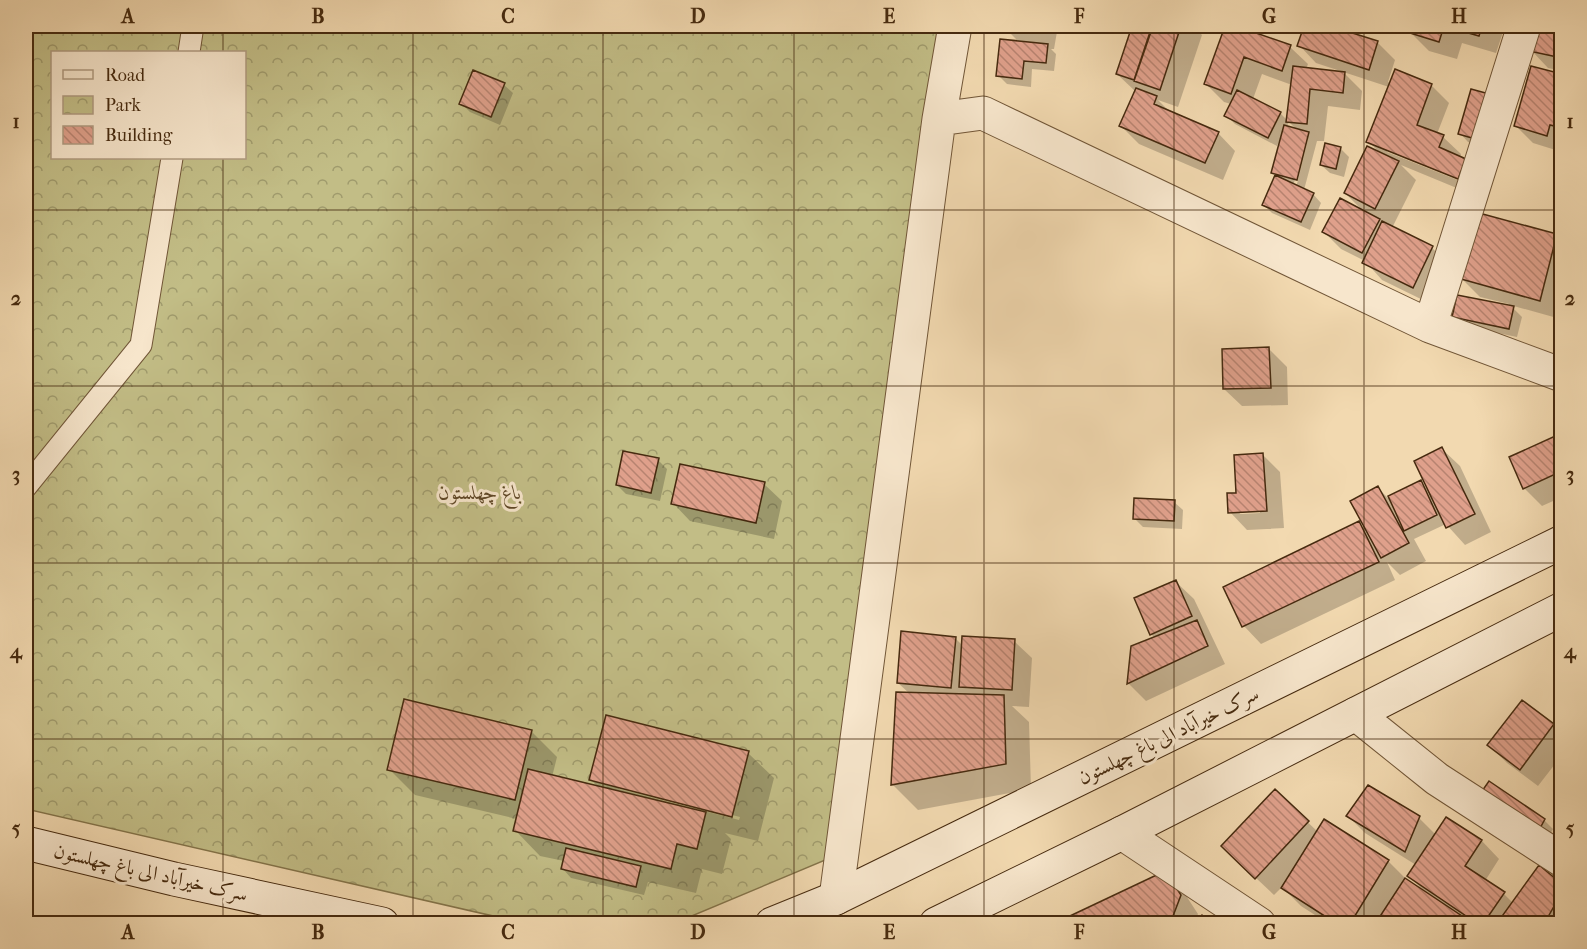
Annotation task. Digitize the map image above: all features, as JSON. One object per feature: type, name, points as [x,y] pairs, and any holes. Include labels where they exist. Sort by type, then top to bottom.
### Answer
[{"type":"street","points":[[836,898],[939,119],[955,26]]},
{"type":"street","points":[[1430,326],[1524,26]]},
{"type":"street","points":[[939,119],[983,113],[1430,326],[1562,375]]},
{"type":"street","name":"سرک خیرآباد الی باغ چهلستون","points":[[772,924],[836,898],[1562,542]]},
{"type":"street","points":[[936,924],[1122,833],[1562,609]]},
{"type":"street","points":[[1356,714],[1437,779],[1562,860]]},
{"type":"street","points":[[1122,833],[1259,924]]},
{"type":"street","name":"سرک خیرآباد الی باغ چهلستون","points":[[26,843],[174,879],[382,924]]},
{"type":"lane","points":[[189,51],[193,26]]},
{"type":"lane","points":[[26,487],[141,345],[172,159]]},
{"type":"green space","name":"باغ چهلستون","points":[[26,26],[959,26],[842,853],[675,923],[528,924],[26,809]]},
{"type":"building","points":[[1002,26],[1038,26],[1037,32]]},
{"type":"building","points":[[1132,26],[1152,26],[1134,80],[1116,74]]},
{"type":"building","points":[[1153,26],[1181,26],[1160,90],[1134,81]]},
{"type":"building","points":[[1225,26],[1236,26],[1291,45],[1282,71],[1244,57],[1231,94],[1204,84]]},
{"type":"building","points":[[1304,26],[1330,26],[1378,41],[1369,70],[1297,46]]},
{"type":"building","points":[[1412,26],[1444,26],[1439,42],[1410,33]]},
{"type":"building","points":[[1444,26],[1482,26],[1479,36]]},
{"type":"building","points":[[1535,26],[1562,26],[1562,58],[1529,51]]},
{"type":"building","points":[[1000,39],[1048,44],[1046,63],[1024,61],[1022,79],[996,76]]},
{"type":"building","points":[[1293,66],[1345,72],[1343,93],[1310,89],[1307,124],[1286,122]]},
{"type":"building","points":[[1531,66],[1562,74],[1562,128],[1550,125],[1547,136],[1514,126]]},
{"type":"building","points":[[1395,69],[1432,84],[1417,125],[1444,135],[1439,147],[1466,159],[1458,179],[1366,142]]},
{"type":"building","points":[[473,70],[505,83],[491,117],[459,104]]},
{"type":"building","points":[[1136,88],[1157,96],[1154,104],[1219,132],[1205,163],[1119,126]]},
{"type":"building","points":[[1471,89],[1493,95],[1479,140],[1458,134]]},
{"type":"building","points":[[1237,90],[1281,112],[1268,138],[1224,116]]},
{"type":"building","points":[[1284,125],[1309,132],[1297,180],[1271,173]]},
{"type":"building","points":[[1325,143],[1341,147],[1336,169],[1320,165]]},
{"type":"building","points":[[1367,146],[1399,161],[1375,209],[1344,193]]},
{"type":"building","points":[[1275,175],[1314,193],[1301,222],[1262,205]]},
{"type":"building","points":[[1340,198],[1380,219],[1362,253],[1322,232]]},
{"type":"building","points":[[1479,213],[1557,234],[1540,301],[1461,279]]},
{"type":"building","points":[[1382,221],[1433,246],[1413,288],[1362,263]]},
{"type":"building","points":[[1457,295],[1514,306],[1509,329],[1452,317]]},
{"type":"building","points":[[1562,324],[1562,348],[1555,347]]},
{"type":"building","points":[[1269,347],[1271,388],[1223,389],[1222,349]]},
{"type":"building","points":[[1562,433],[1562,471],[1523,489],[1509,457]]},
{"type":"building","points":[[1442,447],[1475,514],[1446,528],[1414,461]]},
{"type":"building","points":[[623,451],[659,458],[651,493],[616,485]]},
{"type":"building","points":[[1263,453],[1267,511],[1228,513],[1227,493],[1236,493],[1234,455]]},
{"type":"building","points":[[680,464],[765,482],[756,523],[671,504]]},
{"type":"building","points":[[1421,480],[1437,515],[1404,531],[1388,496]]},
{"type":"building","points":[[1378,486],[1409,543],[1381,558],[1350,501]]},
{"type":"building","points":[[1134,498],[1175,500],[1174,521],[1133,519]]},
{"type":"building","points":[[1359,521],[1379,562],[1242,627],[1223,587]]},
{"type":"building","points":[[1176,580],[1192,616],[1150,635],[1134,598]]},
{"type":"building","points":[[1197,620],[1208,646],[1127,684],[1131,646]]},
{"type":"building","points":[[901,631],[956,637],[951,688],[897,683]]},
{"type":"building","points":[[962,636],[1015,639],[1012,690],[959,687]]},
{"type":"building","points":[[896,692],[1004,695],[1006,764],[891,785]]},
{"type":"building","points":[[404,699],[532,730],[515,800],[387,770]]},
{"type":"building","points":[[1522,700],[1554,724],[1520,770],[1487,745]]},
{"type":"building","points":[[606,715],[749,751],[732,817],[589,780]]},
{"type":"building","points":[[528,769],[706,812],[697,849],[677,844],[671,869],[513,831]]},
{"type":"building","points":[[1489,781],[1545,819],[1539,830],[1480,794]]},
{"type":"building","points":[[1368,785],[1420,816],[1405,852],[1346,816]]},
{"type":"building","points":[[1275,789],[1309,821],[1255,879],[1221,846]]},
{"type":"building","points":[[1446,817],[1482,840],[1465,866],[1505,892],[1483,924],[1478,924],[1407,876]]},
{"type":"building","points":[[1324,819],[1389,860],[1350,924],[1337,924],[1281,888]]},
{"type":"building","points":[[566,848],[641,866],[636,887],[561,869]]},
{"type":"building","points":[[1539,865],[1562,884],[1562,892],[1544,924],[1507,924],[1500,919]]},
{"type":"building","points":[[1165,871],[1181,895],[1170,924],[1096,924],[1072,915]]},
{"type":"building","points":[[1405,878],[1474,924],[1375,924]]},
{"type":"building","points":[[1202,915],[1215,924],[1195,924]]}]
